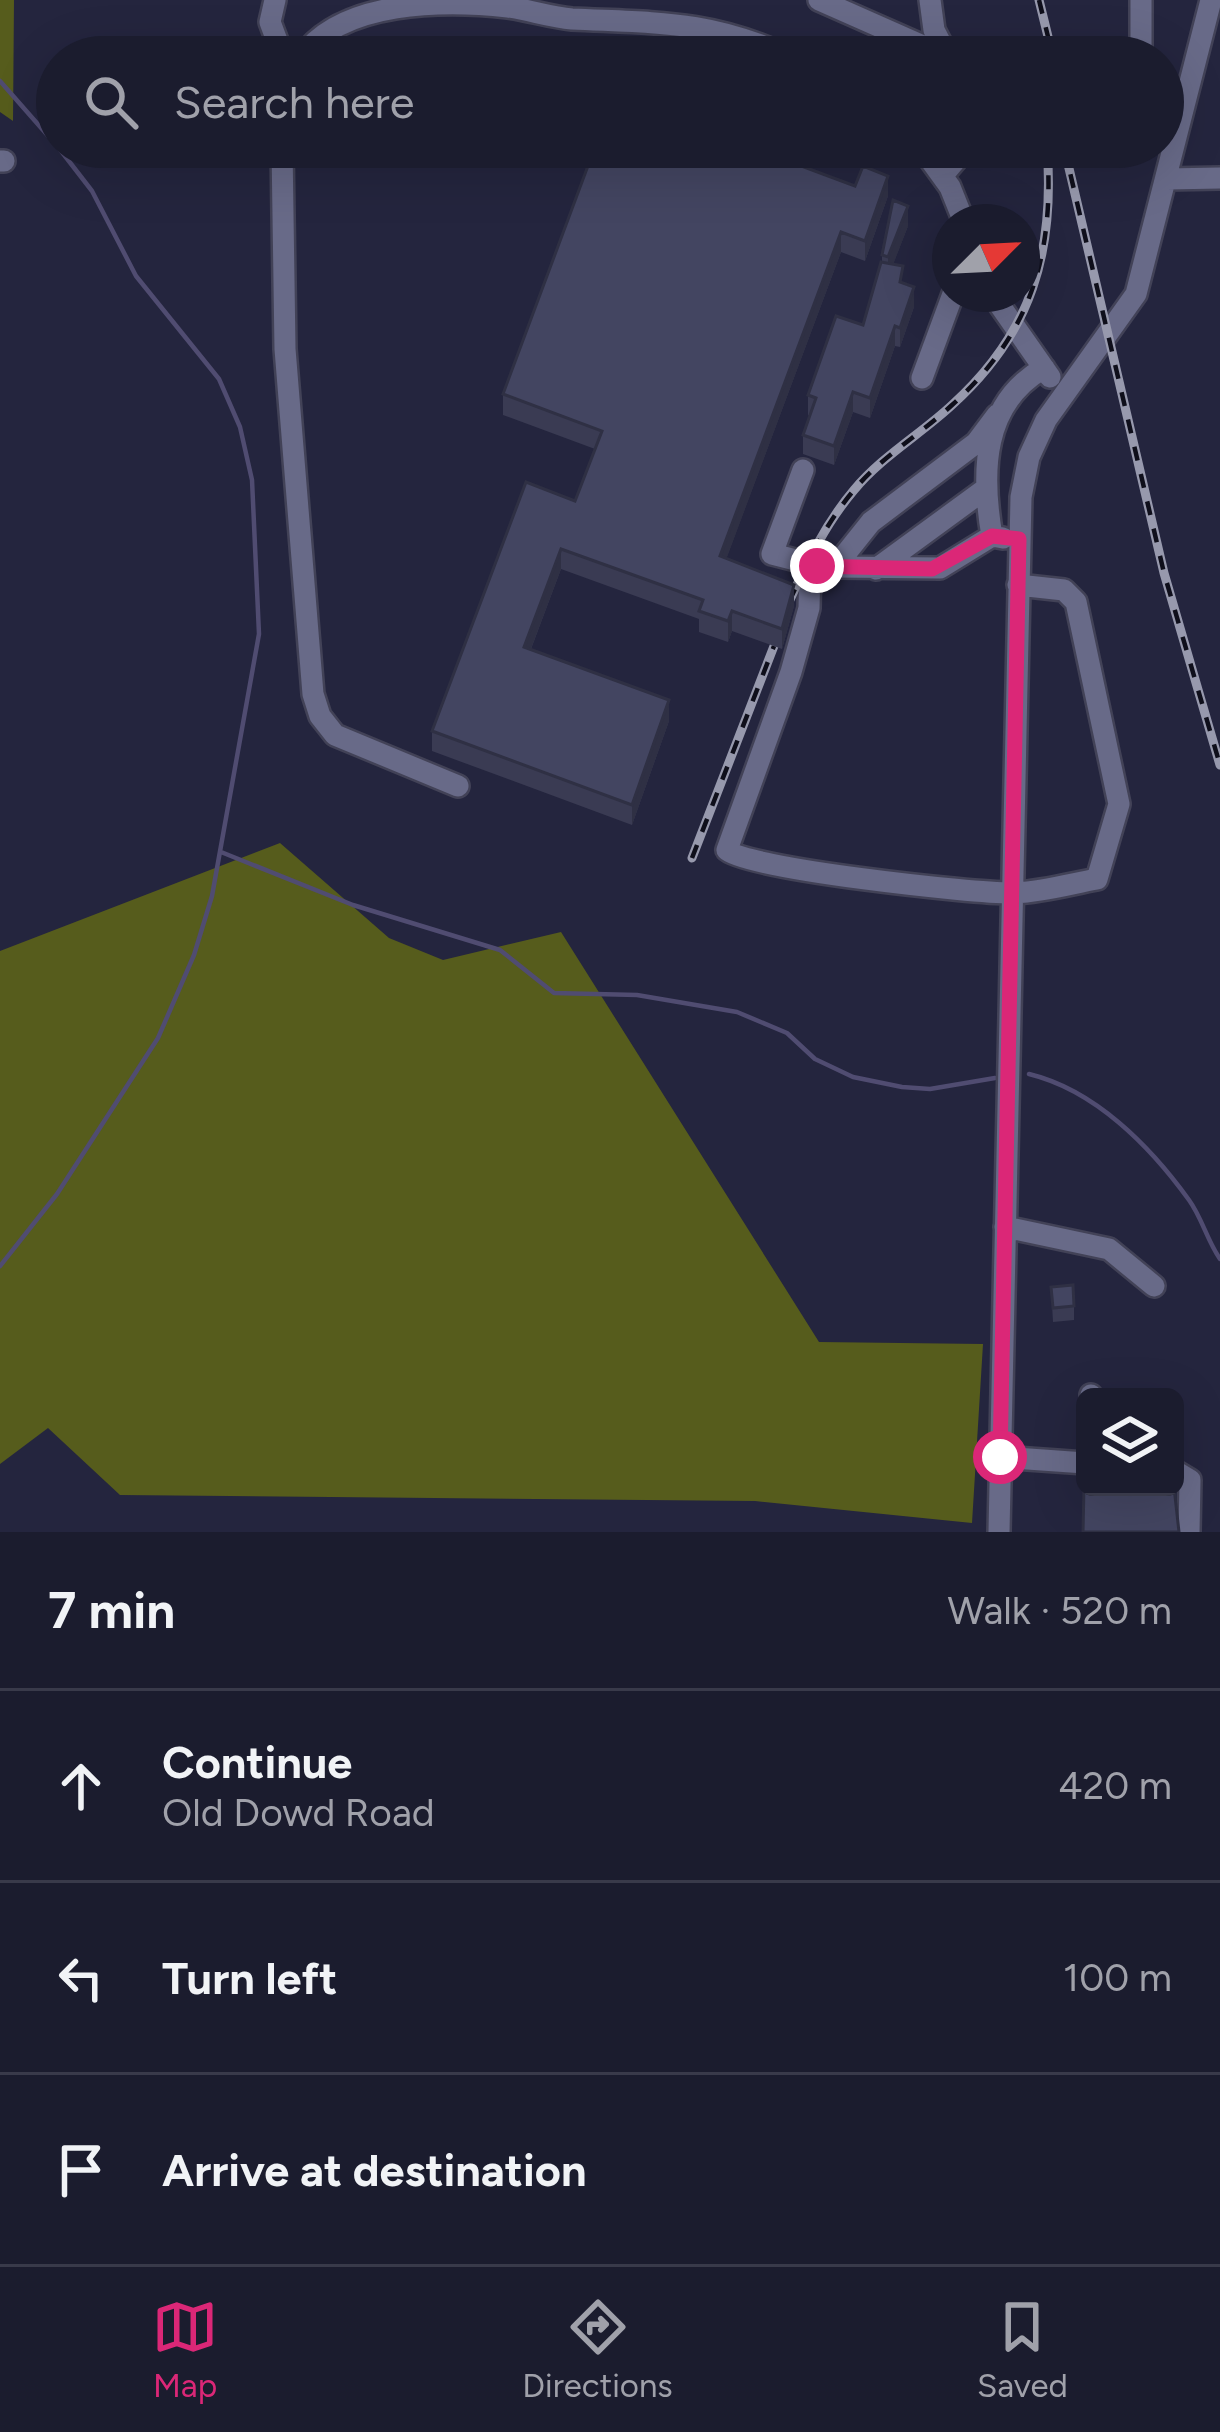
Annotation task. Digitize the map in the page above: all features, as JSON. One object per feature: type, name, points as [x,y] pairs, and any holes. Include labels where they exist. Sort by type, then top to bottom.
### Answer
[{"type":"street","points":[[275,0],[270,22],[275,36]]},
{"type":"street","points":[[819,0],[900,36]]},
{"type":"street","points":[[930,0],[937,36]]},
{"type":"street","points":[[1141,36],[1142,0]]},
{"type":"street","points":[[1184,110],[1211,0]]},
{"type":"street","points":[[322,36],[381,10],[426,2],[511,7],[571,19],[649,9],[739,36]]},
{"type":"street","points":[[282,168],[285,350],[313,694],[320,716],[335,735],[458,786]]},
{"type":"street","points":[[938,168],[956,204]]},
{"type":"street","points":[[943,175],[949,168]]},
{"type":"street","points":[[999,1532],[1019,539],[1029,457],[1064,393],[1136,294],[1170,168]]},
{"type":"street","points":[[1167,179],[1220,178]]},
{"type":"street","points":[[922,378],[949,312]]},
{"type":"street","points":[[1004,312],[1064,393]]},
{"type":"street","points":[[835,567],[871,522],[976,443],[1009,393],[1045,368]]},
{"type":"street","points":[[992,536],[984,490],[997,415]]},
{"type":"street","points":[[803,470],[772,554],[810,565],[940,568],[992,536],[1019,539]]},
{"type":"street","points":[[876,568],[984,490]]},
{"type":"street","points":[[810,565],[809,608],[791,672],[727,850],[734,859],[783,868],[1012,893],[1097,879],[1119,804],[1076,602],[1064,590],[1018,585]]},
{"type":"street","points":[[1005,1227],[1109,1250],[1154,1286]]},
{"type":"street","points":[[1000,1457],[1076,1462]]},
{"type":"street","points":[[1184,1476],[1190,1480],[1189,1532]]},
{"type":"green space","points":[[0,0],[14,0],[13,121],[0,112]]},
{"type":"green space","points":[[280,843],[389,938],[443,960],[561,932],[819,1342],[983,1344],[972,1523],[755,1501],[120,1495],[48,1428],[0,1464],[0,951]]},
{"type":"building","points":[[587,168],[807,168],[855,186],[862,168],[888,176],[865,241],[841,232],[720,556],[794,585],[782,629],[732,611],[728,621],[699,611],[703,600],[561,549],[524,647],[669,700],[632,805],[432,731],[526,482],[575,501],[602,431],[503,394]]},
{"type":"building","points":[[893,200],[908,206],[888,257],[882,255]]},
{"type":"building","points":[[881,262],[903,266],[900,282],[914,287],[870,398],[853,392],[834,446],[803,435],[816,398],[808,395],[836,316],[863,325]]},
{"type":"building","points":[[1073,1285],[1074,1306],[1053,1308],[1051,1287]]},
{"type":"building","points":[[1084,1496],[1175,1496],[1179,1532],[1083,1532]]},
{"type":"waterway","points":[[0,81],[36,122]]},
{"type":"waterway","points":[[0,1266],[57,1194],[158,1038],[194,955],[212,896],[259,634],[252,480],[240,427],[219,379],[136,276],[92,191],[74,168]]},
{"type":"waterway","points":[[221,852],[353,905],[500,950],[554,993],[637,995],[737,1012],[787,1033],[815,1059],[853,1077],[902,1087],[930,1089],[995,1078]]},
{"type":"waterway","points":[[1029,1074],[1076,1093],[1139,1141],[1189,1200],[1220,1259]]},
{"type":"railway","points":[[1039,0],[1048,36]]},
{"type":"railway","points":[[789,602],[818,543],[854,490],[940,416],[1002,349],[1019,319],[1042,256],[1048,168]]},
{"type":"railway","points":[[1069,168],[1164,573],[1220,765]]},
{"type":"railway","points":[[692,858],[774,646]]},
{"type":"route","points":[[817,566],[932,569],[948,565],[992,536],[1019,539],[1000,1457]]}]
